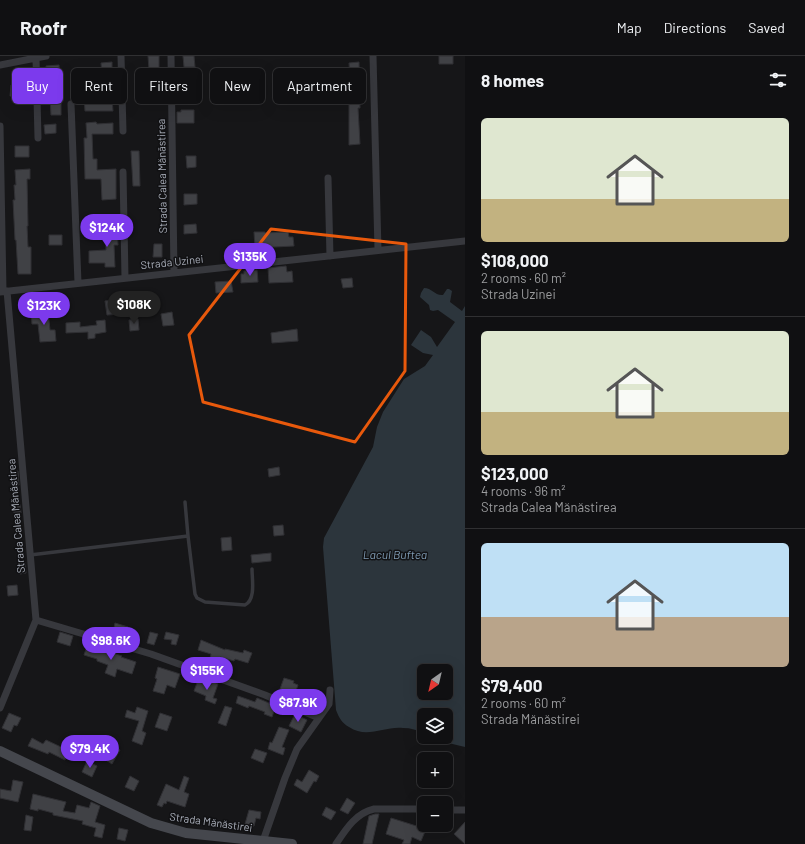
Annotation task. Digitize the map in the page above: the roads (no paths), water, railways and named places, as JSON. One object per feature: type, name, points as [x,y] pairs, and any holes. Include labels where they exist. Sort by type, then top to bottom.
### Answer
[{"type":"street","points":[[0,65],[46,56]]},
{"type":"street","points":[[121,56],[123,130]]},
{"type":"street","name":"Strada Calea Mănăstirea","points":[[171,56],[174,273]]},
{"type":"street","points":[[373,56],[378,250]]},
{"type":"street","points":[[36,58],[38,138]]},
{"type":"street","points":[[71,104],[78,283]]},
{"type":"street","name":"Strada Calea Mănăstirea","points":[[0,126],[3,291],[36,620],[0,708]]},
{"type":"street","points":[[124,172],[125,278]]},
{"type":"street","points":[[328,178],[330,256]]},
{"type":"street","name":"Strada Uzinei","points":[[3,291],[465,241]]},
{"type":"street","points":[[36,620],[152,654],[265,695],[319,718]]},
{"type":"street","points":[[262,841],[297,749],[329,704],[330,690]]},
{"type":"street","name":"Strada Mănăstirei","points":[[0,751],[151,823],[186,832],[292,844]]},
{"type":"street","points":[[336,844],[356,818],[368,810],[417,809]]},
{"type":"street","points":[[453,810],[465,810]]},
{"type":"lane","points":[[185,502],[195,594],[200,600],[248,604],[252,596],[252,569]]},
{"type":"lane","points":[[30,555],[188,536]]},
{"type":"water","name":"Lacul Buftea","points":[[424,288],[427,288],[440,295],[443,295],[447,289],[449,289],[452,291],[450,302],[462,311],[465,306],[465,747],[452,744],[453,708],[417,708],[417,730],[396,728],[369,732],[362,732],[344,724],[336,710],[323,547],[324,538],[373,447],[377,427],[383,412],[404,379],[425,366],[433,355],[423,353],[411,345],[421,330],[431,337],[437,347],[455,322],[438,310],[430,310],[429,305],[420,297]]}]
